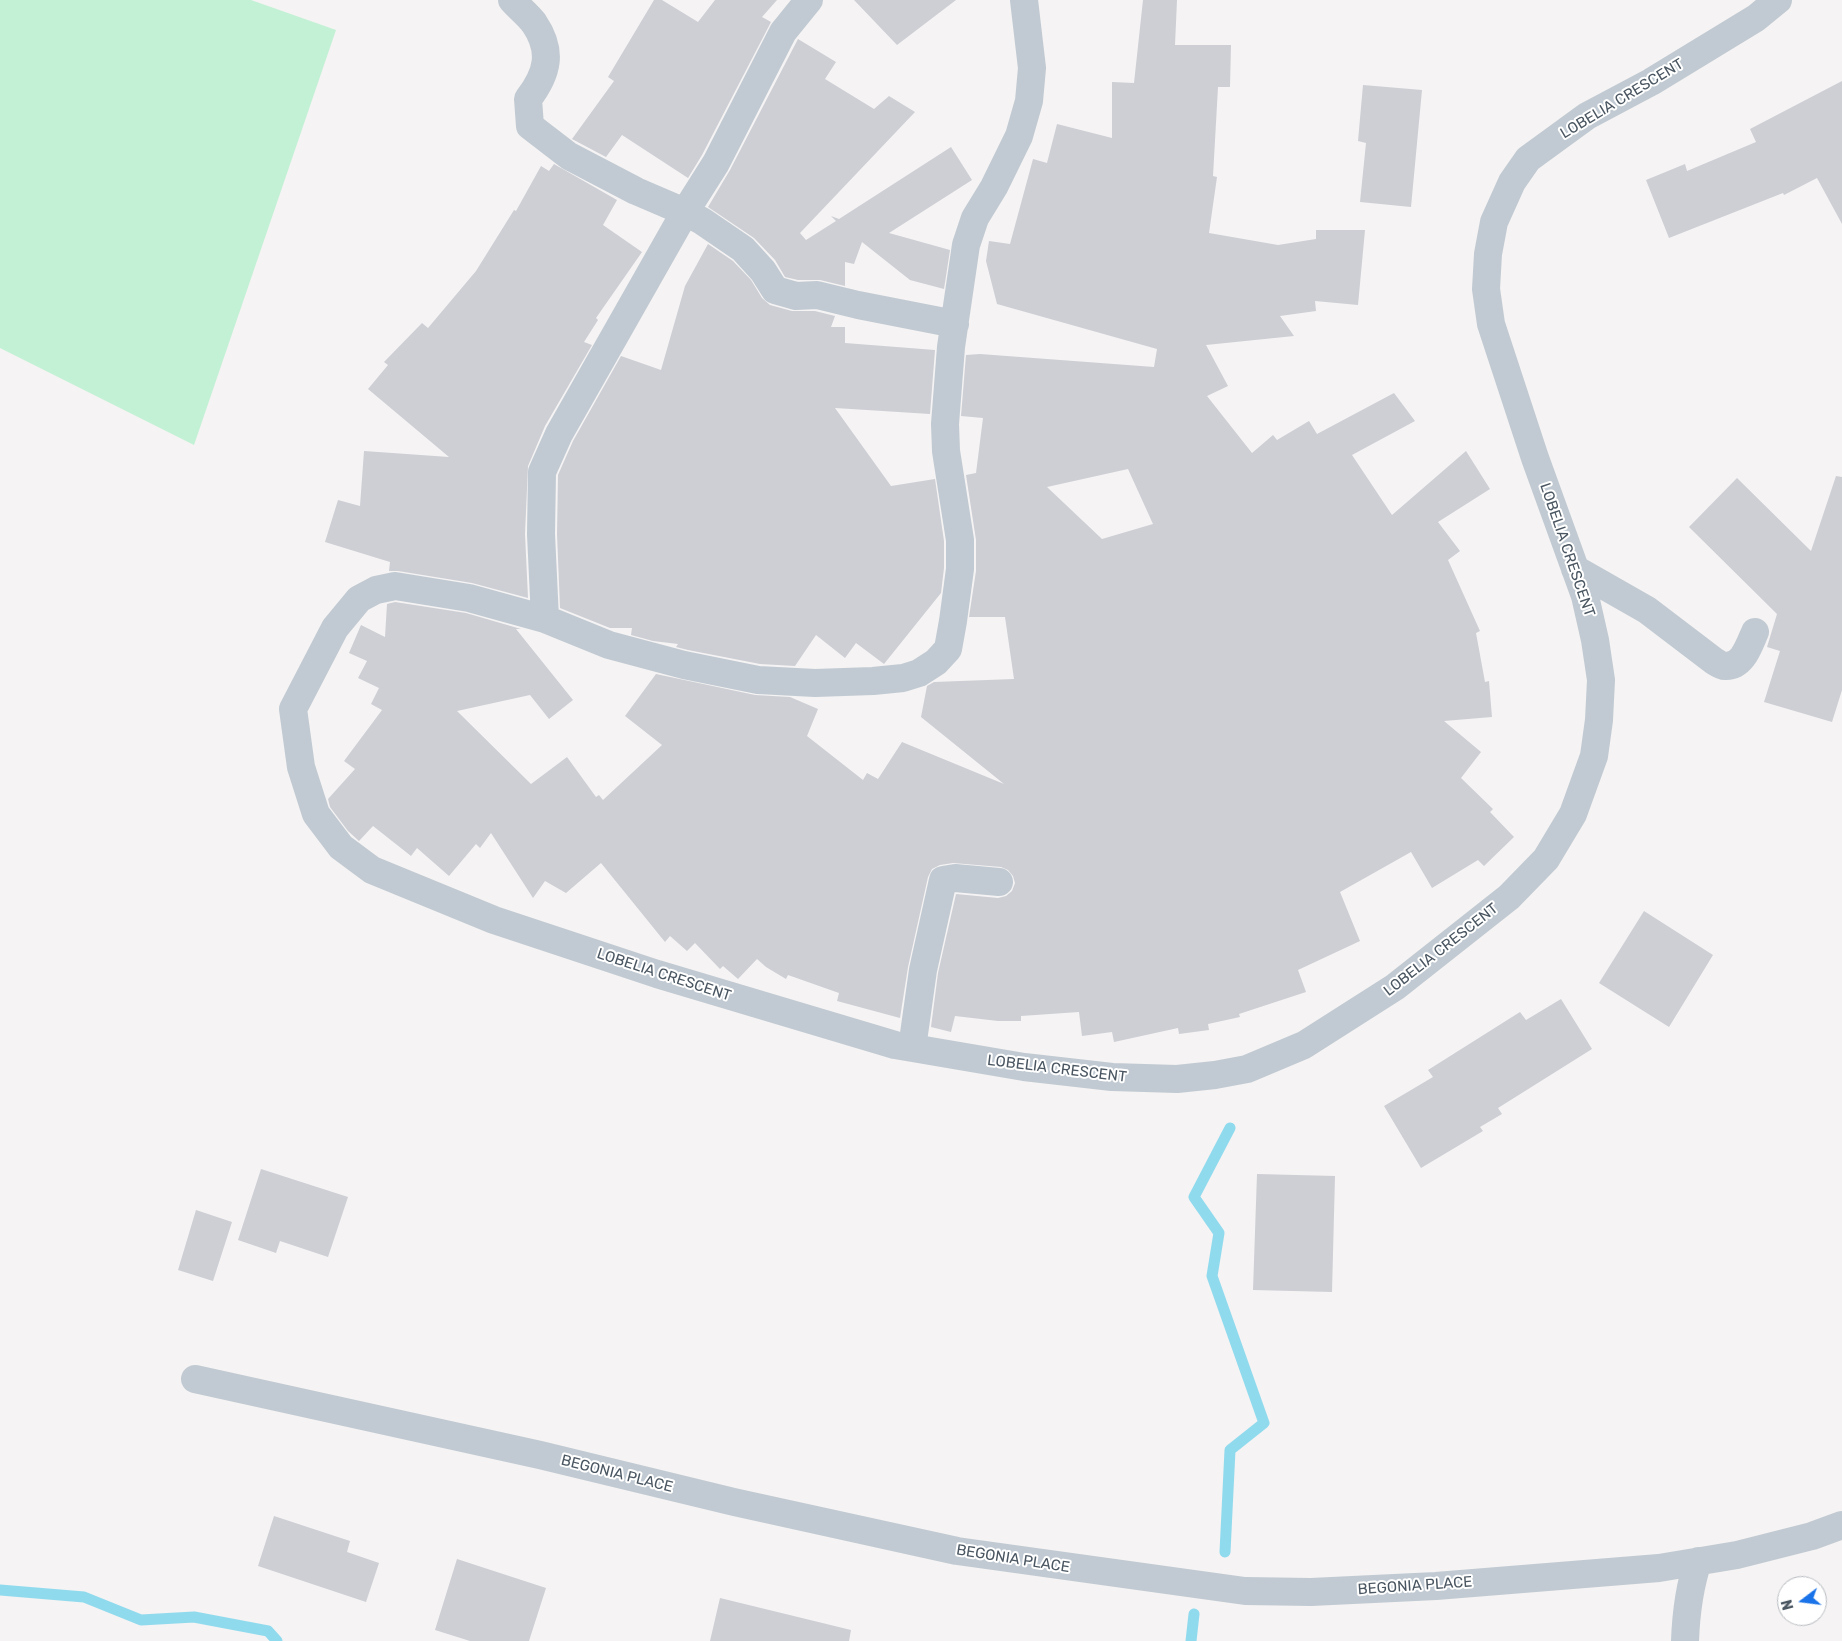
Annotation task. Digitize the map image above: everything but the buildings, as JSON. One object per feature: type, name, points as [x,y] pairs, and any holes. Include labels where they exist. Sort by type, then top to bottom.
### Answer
[{"type":"street","points":[[512,0],[533,22],[546,45],[546,64],[537,88],[528,99],[530,126],[569,156],[636,192],[685,212],[743,249],[763,271],[775,290],[796,296],[817,295],[955,324]]},
{"type":"street","points":[[545,619],[541,534],[542,472],[559,434],[685,212],[716,163],[783,32],[809,0]]},
{"type":"street","name":"LOBELIA CRESCENT","points":[[1024,0],[1032,68],[1029,101],[1019,136],[994,187],[975,218],[966,245],[955,324],[945,424],[946,451],[960,540],[960,569],[948,649],[936,662],[911,676],[873,682],[815,683],[758,680],[684,665],[609,645],[545,619],[469,598],[395,586],[376,590],[359,599],[335,628],[293,709],[301,767],[316,814],[341,847],[372,870],[494,920],[648,971],[895,1045],[1024,1067],[1112,1077],[1177,1078],[1247,1070],[1304,1045],[1395,987],[1508,897],[1546,860],[1573,814],[1594,756],[1599,720],[1601,680],[1595,640],[1585,596],[1535,458],[1491,324],[1486,289],[1488,254],[1494,222],[1512,182],[1528,159],[1587,116],[1651,82],[1748,23],[1778,0]]},
{"type":"street","points":[[1576,569],[1647,610],[1714,662],[1725,666],[1743,658],[1755,632]]},
{"type":"street","points":[[912,1048],[923,970],[943,880],[955,878],[999,882]]},
{"type":"street","name":"BEGONIA PLACE","points":[[195,1380],[540,1455],[734,1502],[957,1551],[1245,1591],[1311,1592],[1436,1586],[1659,1568],[1737,1555],[1812,1536],[1842,1526]]},
{"type":"street","points":[[1685,1641],[1686,1610],[1692,1578],[1698,1561]]},
{"type":"green space","points":[[0,0],[251,0],[336,30],[194,445],[0,348]]},
{"type":"waterway","points":[[1225,1552],[1230,1450],[1264,1423],[1212,1276],[1219,1233],[1194,1197],[1230,1128]]},
{"type":"waterway","points":[[0,1590],[84,1597],[141,1620],[194,1617],[268,1631],[277,1641]]},
{"type":"waterway","points":[[1191,1641],[1194,1614]]}]
